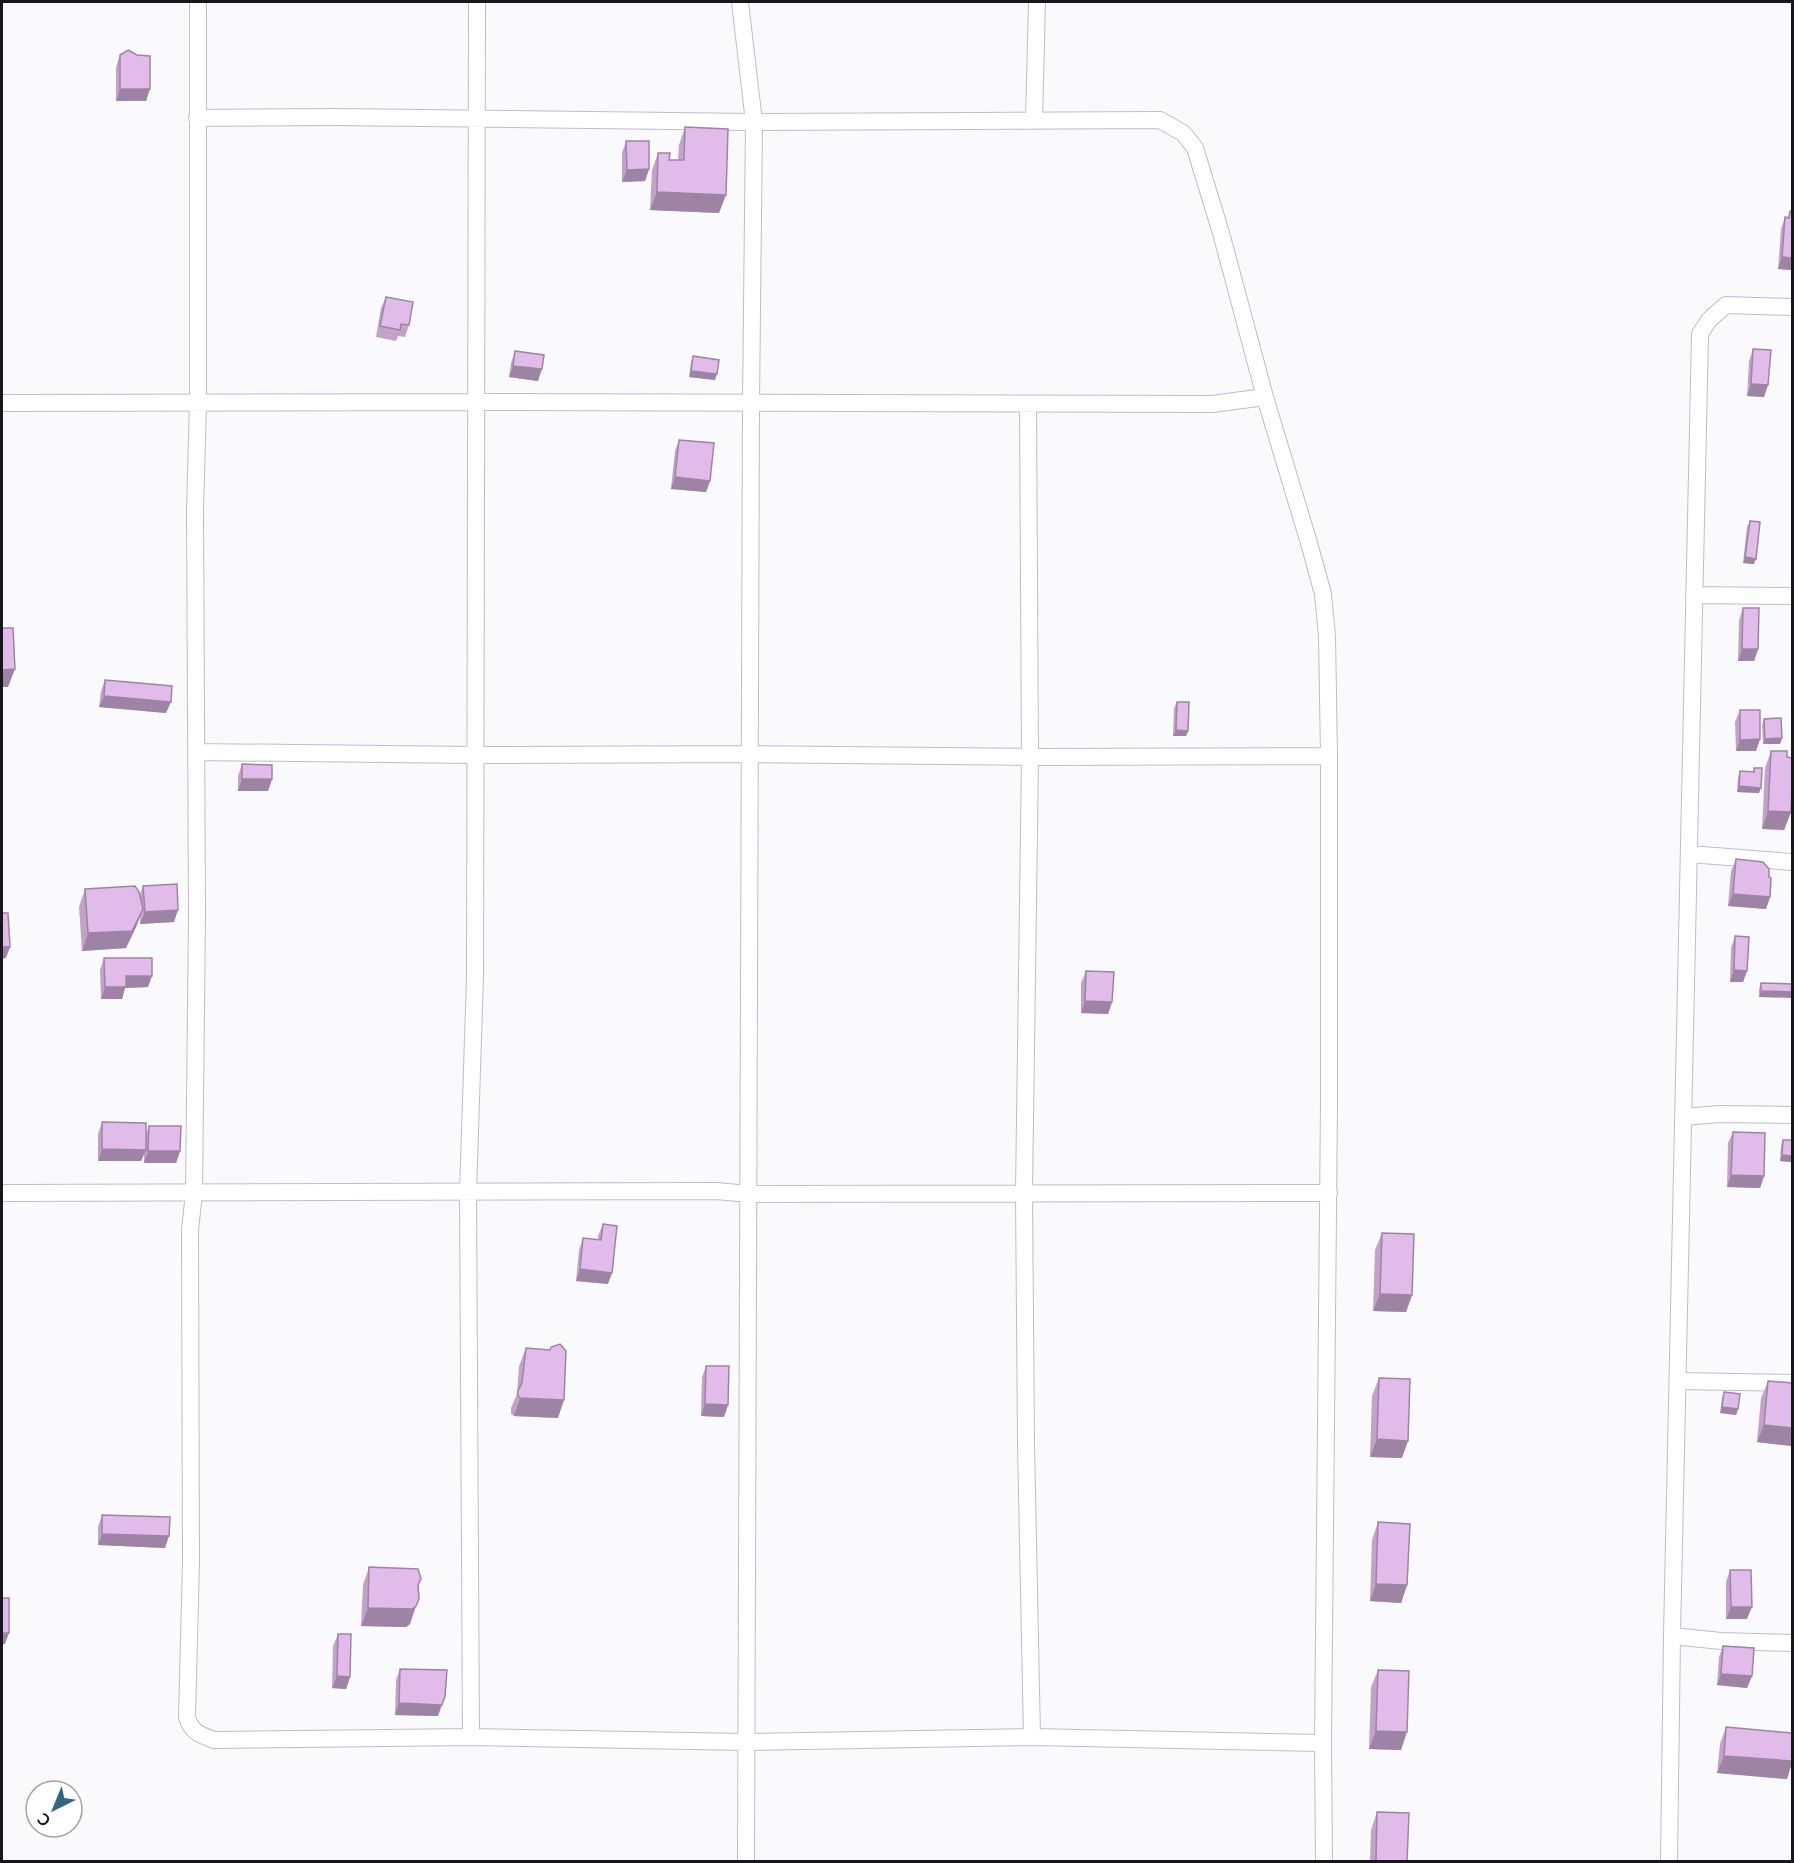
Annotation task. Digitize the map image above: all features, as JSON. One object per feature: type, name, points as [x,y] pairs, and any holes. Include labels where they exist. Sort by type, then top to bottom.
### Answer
[{"type":"street","points":[[198,2],[198,404],[195,509],[197,914],[194,1193],[190,1230],[191,1562],[187,1717],[190,1726],[198,1735],[214,1740],[471,1737],[746,1742],[1032,1737],[1323,1743]]},
{"type":"street","points":[[471,1737],[468,1193],[475,977],[477,2]]},
{"type":"street","points":[[740,2],[754,122],[746,1862]]},
{"type":"street","points":[[1034,120],[1037,2]]},
{"type":"street","points":[[197,118],[754,122],[1160,120],[1183,133],[1195,148],[1323,594],[1327,636],[1329,1193],[1323,1743],[1324,1862]]},
{"type":"street","points":[[1669,1862],[1671,1636],[1700,334],[1709,320],[1726,305],[1792,307]]},
{"type":"street","points":[[2,403],[1212,404],[1265,397]]},
{"type":"street","points":[[1028,404],[1030,757],[1024,1192],[1032,1737]]},
{"type":"street","points":[[1694,595],[1792,596]]},
{"type":"street","points":[[196,752],[1030,757],[1329,756]]},
{"type":"street","points":[[1689,854],[1792,862]]},
{"type":"street","points":[[1684,1118],[1719,1114],[1792,1115]]},
{"type":"street","points":[[2,1193],[716,1191],[749,1194],[1329,1193]]},
{"type":"street","points":[[1678,1381],[1792,1383]]},
{"type":"street","points":[[1671,1636],[1721,1641],[1792,1643]]},
{"type":"building","points":[[128,50],[137,55],[150,56],[150,89],[120,89],[120,55]]},
{"type":"building","points":[[685,127],[728,129],[726,195],[657,192],[658,153],[670,153],[669,160],[684,160]]},
{"type":"building","points":[[626,141],[649,141],[649,169],[627,170]]},
{"type":"building","points":[[1790,211],[1792,211],[1792,258],[1782,257],[1785,217],[1789,218]]},
{"type":"building","points":[[386,297],[413,302],[409,325],[401,324],[400,330],[380,326]]},
{"type":"building","points":[[1753,349],[1771,350],[1768,385],[1751,384]]},
{"type":"building","points":[[515,351],[544,355],[542,369],[513,366]]},
{"type":"building","points":[[693,356],[719,360],[717,374],[691,371]]},
{"type":"building","points":[[679,440],[714,443],[710,481],[675,477]]},
{"type":"building","points":[[1750,521],[1760,522],[1756,559],[1745,557]]},
{"type":"building","points":[[1743,608],[1759,608],[1758,649],[1742,649]]},
{"type":"building","points":[[2,628],[13,628],[15,669],[2,670]]},
{"type":"building","points":[[105,680],[172,686],[171,702],[104,696]]},
{"type":"building","points":[[1177,702],[1189,702],[1188,731],[1176,730]]},
{"type":"building","points":[[1740,710],[1760,710],[1760,739],[1740,740]]},
{"type":"building","points":[[1781,718],[1782,738],[1765,739],[1764,719]]},
{"type":"building","points":[[1771,751],[1787,751],[1787,757],[1792,758],[1791,812],[1768,811]]},
{"type":"building","points":[[242,764],[272,765],[272,779],[242,779]]},
{"type":"building","points":[[1754,768],[1762,768],[1761,788],[1739,786],[1740,771],[1754,772]]},
{"type":"building","points":[[1736,859],[1763,862],[1769,869],[1771,878],[1770,897],[1733,894]]},
{"type":"building","points":[[177,884],[178,910],[145,912],[143,886]]},
{"type":"building","points":[[135,886],[139,892],[143,909],[132,931],[88,933],[85,889]]},
{"type":"building","points":[[2,913],[8,913],[10,947],[2,947]]},
{"type":"building","points":[[1735,936],[1749,937],[1747,971],[1734,970]]},
{"type":"building","points":[[104,958],[152,958],[152,976],[126,976],[126,987],[105,987]]},
{"type":"building","points":[[1086,971],[1114,972],[1112,1002],[1085,1001]]},
{"type":"building","points":[[1761,983],[1792,984],[1792,992],[1761,991]]},
{"type":"building","points":[[102,1122],[146,1123],[146,1150],[102,1149]]},
{"type":"building","points":[[149,1126],[181,1126],[180,1151],[148,1151]]},
{"type":"building","points":[[1733,1132],[1765,1133],[1764,1176],[1731,1175]]},
{"type":"building","points":[[1783,1140],[1792,1140],[1792,1156],[1782,1155]]},
{"type":"building","points":[[603,1224],[617,1226],[612,1273],[580,1269],[583,1238],[601,1240]]},
{"type":"building","points":[[1382,1233],[1414,1234],[1412,1295],[1380,1294]]},
{"type":"building","points":[[560,1344],[566,1351],[564,1400],[520,1398],[518,1391],[522,1383],[526,1348],[550,1350],[551,1347]]},
{"type":"building","points":[[706,1366],[729,1366],[728,1405],[705,1404]]},
{"type":"building","points":[[1379,1378],[1410,1379],[1408,1441],[1377,1439]]},
{"type":"building","points":[[1768,1381],[1792,1383],[1792,1428],[1764,1425]]},
{"type":"building","points":[[1724,1392],[1740,1394],[1738,1409],[1722,1407]]},
{"type":"building","points":[[102,1515],[170,1517],[169,1536],[102,1534]]},
{"type":"building","points":[[1378,1522],[1410,1524],[1407,1585],[1376,1584]]},
{"type":"building","points":[[369,1567],[418,1569],[421,1579],[418,1585],[419,1599],[416,1606],[412,1609],[368,1608]]},
{"type":"building","points":[[1730,1570],[1751,1570],[1752,1607],[1731,1607]]},
{"type":"building","points":[[2,1598],[9,1598],[9,1633],[2,1633]]},
{"type":"building","points":[[338,1634],[351,1634],[350,1677],[337,1676]]},
{"type":"building","points":[[1723,1646],[1754,1648],[1752,1676],[1721,1674]]},
{"type":"building","points":[[400,1669],[447,1670],[442,1705],[399,1703]]},
{"type":"building","points":[[1378,1670],[1409,1671],[1407,1732],[1376,1731]]},
{"type":"building","points":[[1726,1727],[1792,1733],[1792,1761],[1724,1756]]},
{"type":"building","points":[[1377,1812],[1409,1813],[1407,1862],[1376,1862]]}]
